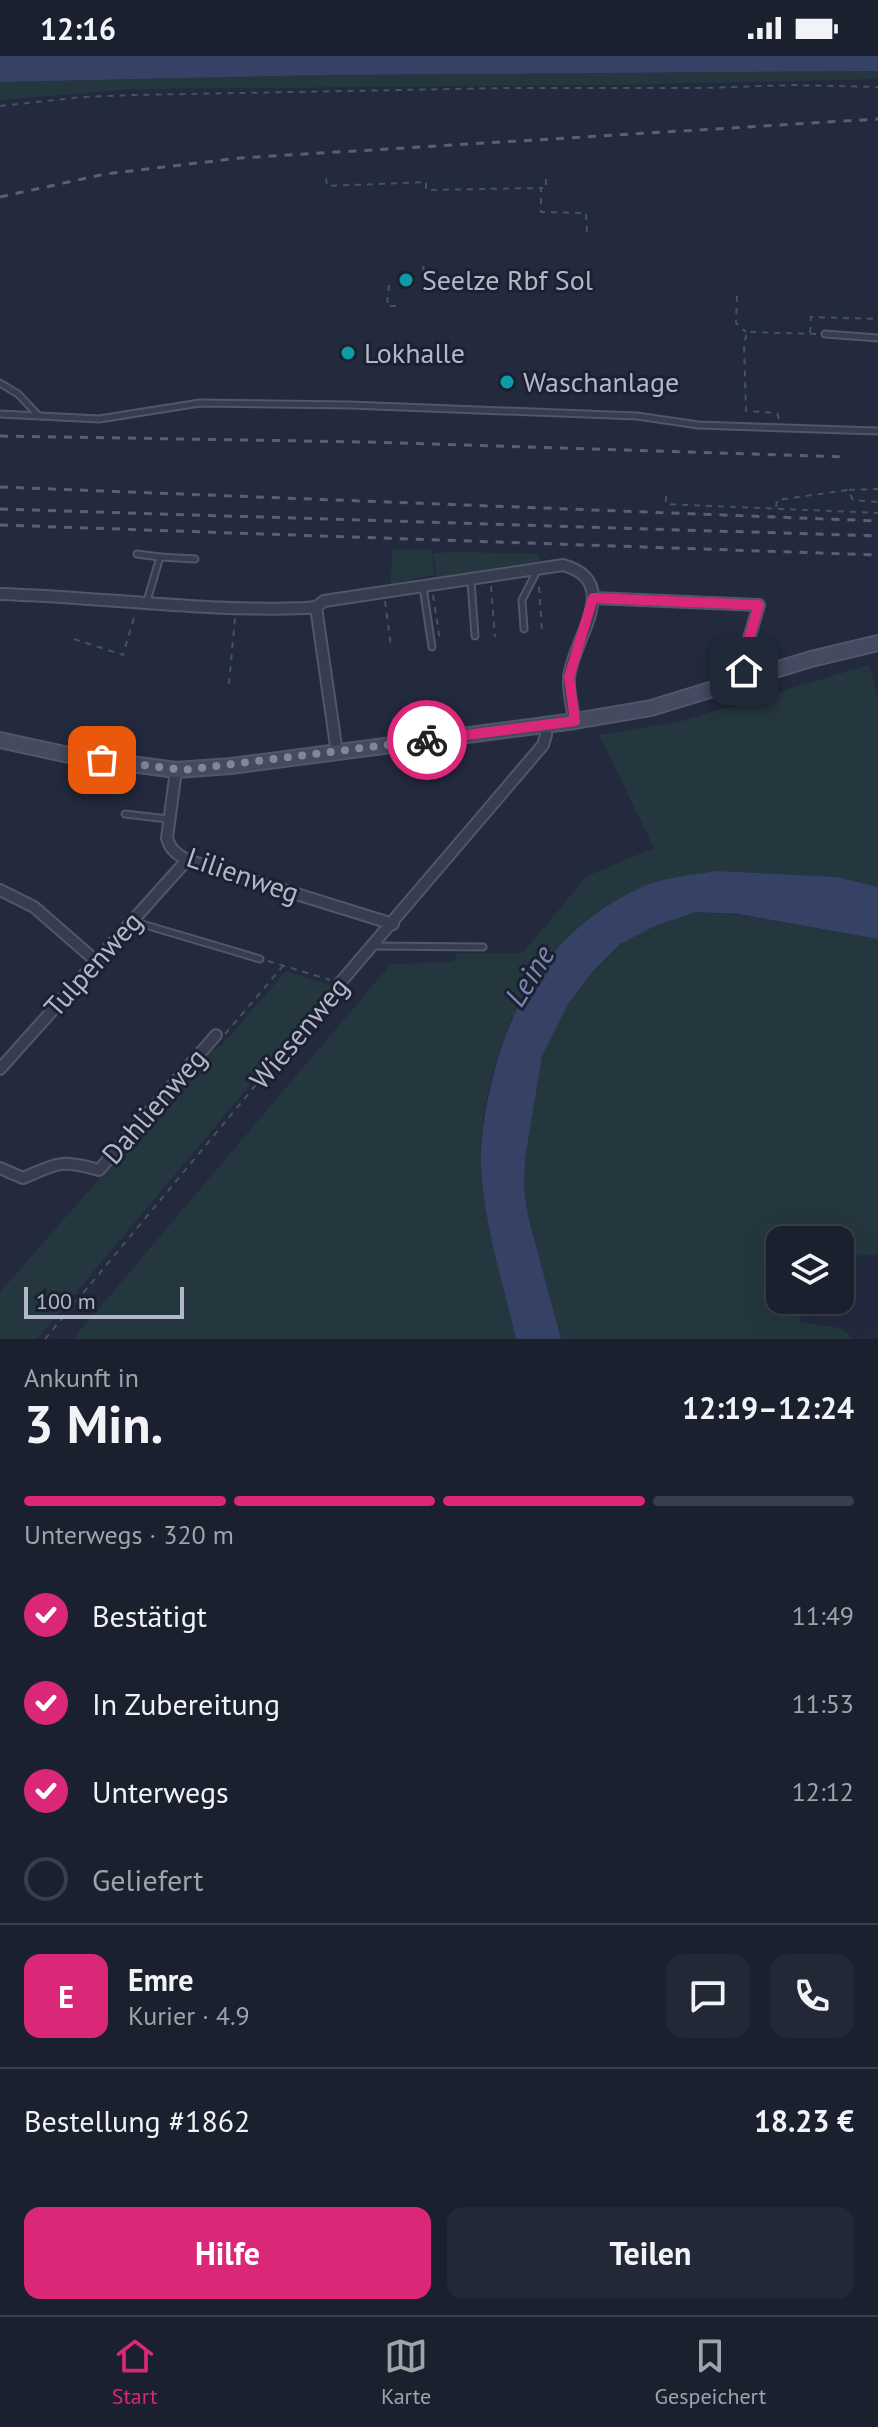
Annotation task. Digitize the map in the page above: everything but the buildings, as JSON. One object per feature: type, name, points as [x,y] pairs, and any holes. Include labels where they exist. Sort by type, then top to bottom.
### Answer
[{"type":"street","points":[[0,594],[235,610],[316,607],[324,601],[563,565],[584,574],[591,585],[593,598],[569,677],[575,721]]},
{"type":"street","points":[[593,598],[759,605],[742,662],[747,678]]},
{"type":"street","points":[[316,607],[337,753]]},
{"type":"street","points":[[0,740],[78,757],[176,770],[231,766],[575,721],[651,708],[747,678],[878,643]]},
{"type":"street","name":"Wiesenweg","points":[[340,983],[543,745],[546,735],[544,725]]},
{"type":"street","name":"Lilienweg","points":[[176,770],[167,838],[169,847],[187,860],[393,924]]},
{"type":"street","name":"Tulpenweg","points":[[1,1067],[187,860]]},
{"type":"street","points":[[0,890],[34,907],[96,961]]},
{"type":"street","name":"Dahlienweg","points":[[0,1168],[23,1178],[58,1163],[71,1162],[99,1170],[216,1035]]},
{"type":"lane","points":[[825,334],[878,338]]},
{"type":"lane","points":[[0,383],[18,394],[38,416]]},
{"type":"lane","points":[[0,414],[109,419],[200,403],[290,404],[637,416],[698,425],[878,431]]},
{"type":"lane","points":[[137,554],[195,559]]},
{"type":"lane","points":[[143,602],[160,557]]},
{"type":"lane","points":[[524,629],[522,600],[537,570]]},
{"type":"lane","points":[[471,580],[475,636]]},
{"type":"lane","points":[[428,587],[432,647]]},
{"type":"lane","points":[[125,814],[169,819]]},
{"type":"lane","points":[[131,921],[260,959]]},
{"type":"lane","points":[[373,946],[483,947]]},
{"type":"path","points":[[0,106],[134,95],[505,88],[878,87]]},
{"type":"path","points":[[326,178],[327,186],[426,182],[426,190],[546,188],[546,179]]},
{"type":"path","points":[[541,188],[541,212],[586,213],[587,235]]},
{"type":"path","points":[[423,272],[424,264]]},
{"type":"path","points":[[389,285],[387,306],[402,306]]},
{"type":"path","points":[[737,296],[736,323],[747,332],[825,334]]},
{"type":"path","points":[[810,334],[811,317],[878,319]]},
{"type":"path","points":[[747,332],[744,345],[746,411],[777,413],[782,428]]},
{"type":"path","points":[[776,508],[777,500],[878,489]]},
{"type":"path","points":[[848,490],[853,500],[878,502]]},
{"type":"path","points":[[666,496],[666,504],[878,513]]},
{"type":"path","points":[[537,570],[542,631]]},
{"type":"path","points":[[491,577],[495,637]]},
{"type":"path","points":[[428,587],[440,641]]},
{"type":"path","points":[[383,592],[391,647]]},
{"type":"path","points":[[74,639],[123,655],[143,602]]},
{"type":"path","points":[[229,684],[235,610]]},
{"type":"path","points":[[260,959],[340,983]]},
{"type":"path","points":[[216,1035],[226,1034],[283,966]]},
{"type":"path","name":"Wiesenweg","points":[[45,1339],[340,983]]},
{"type":"shaded area","points":[[878,71],[878,79],[613,85],[133,89],[0,100],[0,82],[330,75]]},
{"type":"shaded area","points":[[392,549],[431,550],[434,575],[391,584]]},
{"type":"shaded area","points":[[433,553],[539,554],[539,561],[437,577]]},
{"type":"shaded area","points":[[869,665],[878,697],[878,887],[837,877],[718,871],[512,1018],[488,1092],[482,1131],[481,1169],[486,1212],[516,1339],[73,1339],[391,964],[454,962],[457,953],[523,953],[587,876],[654,848],[599,735],[682,721]]},
{"type":"shaded area","points":[[696,912],[740,915],[878,939],[878,1254],[854,1256],[854,1226],[766,1226],[766,1314],[800,1314],[800,1322],[841,1328],[853,1339],[561,1339],[528,1216],[524,1189],[525,1159],[542,1056],[568,1004],[594,970],[620,944],[655,926]]},
{"type":"shaded area","points":[[286,971],[333,986],[37,1339],[0,1339],[0,1292],[211,1051],[222,1045]]},
{"type":"water","points":[[0,56],[878,56],[878,71],[330,75],[0,82]]},
{"type":"water","points":[[718,871],[837,877],[878,887],[878,939],[738,914],[696,912],[655,926],[620,944],[594,970],[568,1004],[542,1056],[525,1159],[524,1189],[528,1216],[561,1339],[516,1339],[490,1232],[481,1166],[490,1087],[513,1018],[543,966],[583,924],[608,906],[656,882]]},
{"type":"railway","points":[[0,197],[105,174],[240,158],[878,119]]},
{"type":"railway","points":[[0,436],[365,442],[846,457]]},
{"type":"railway","points":[[0,487],[878,521]]},
{"type":"railway","points":[[0,509],[878,536]]},
{"type":"railway","points":[[0,525],[878,555]]},
{"type":"way so far","points":[[102,760],[184,770],[427,740]]},
{"type":"place","name":"Seelze Rbf Sol","points":[[406,280]]},
{"type":"place","name":"Lokhalle","points":[[348,353]]},
{"type":"place","name":"Waschanlage","points":[[507,382]]},
{"type":"route","points":[[427,740],[575,721],[569,677],[593,598],[759,605],[742,662],[744,671]]},
{"type":"water label","name":"Leine","points":[[530,976]]}]
